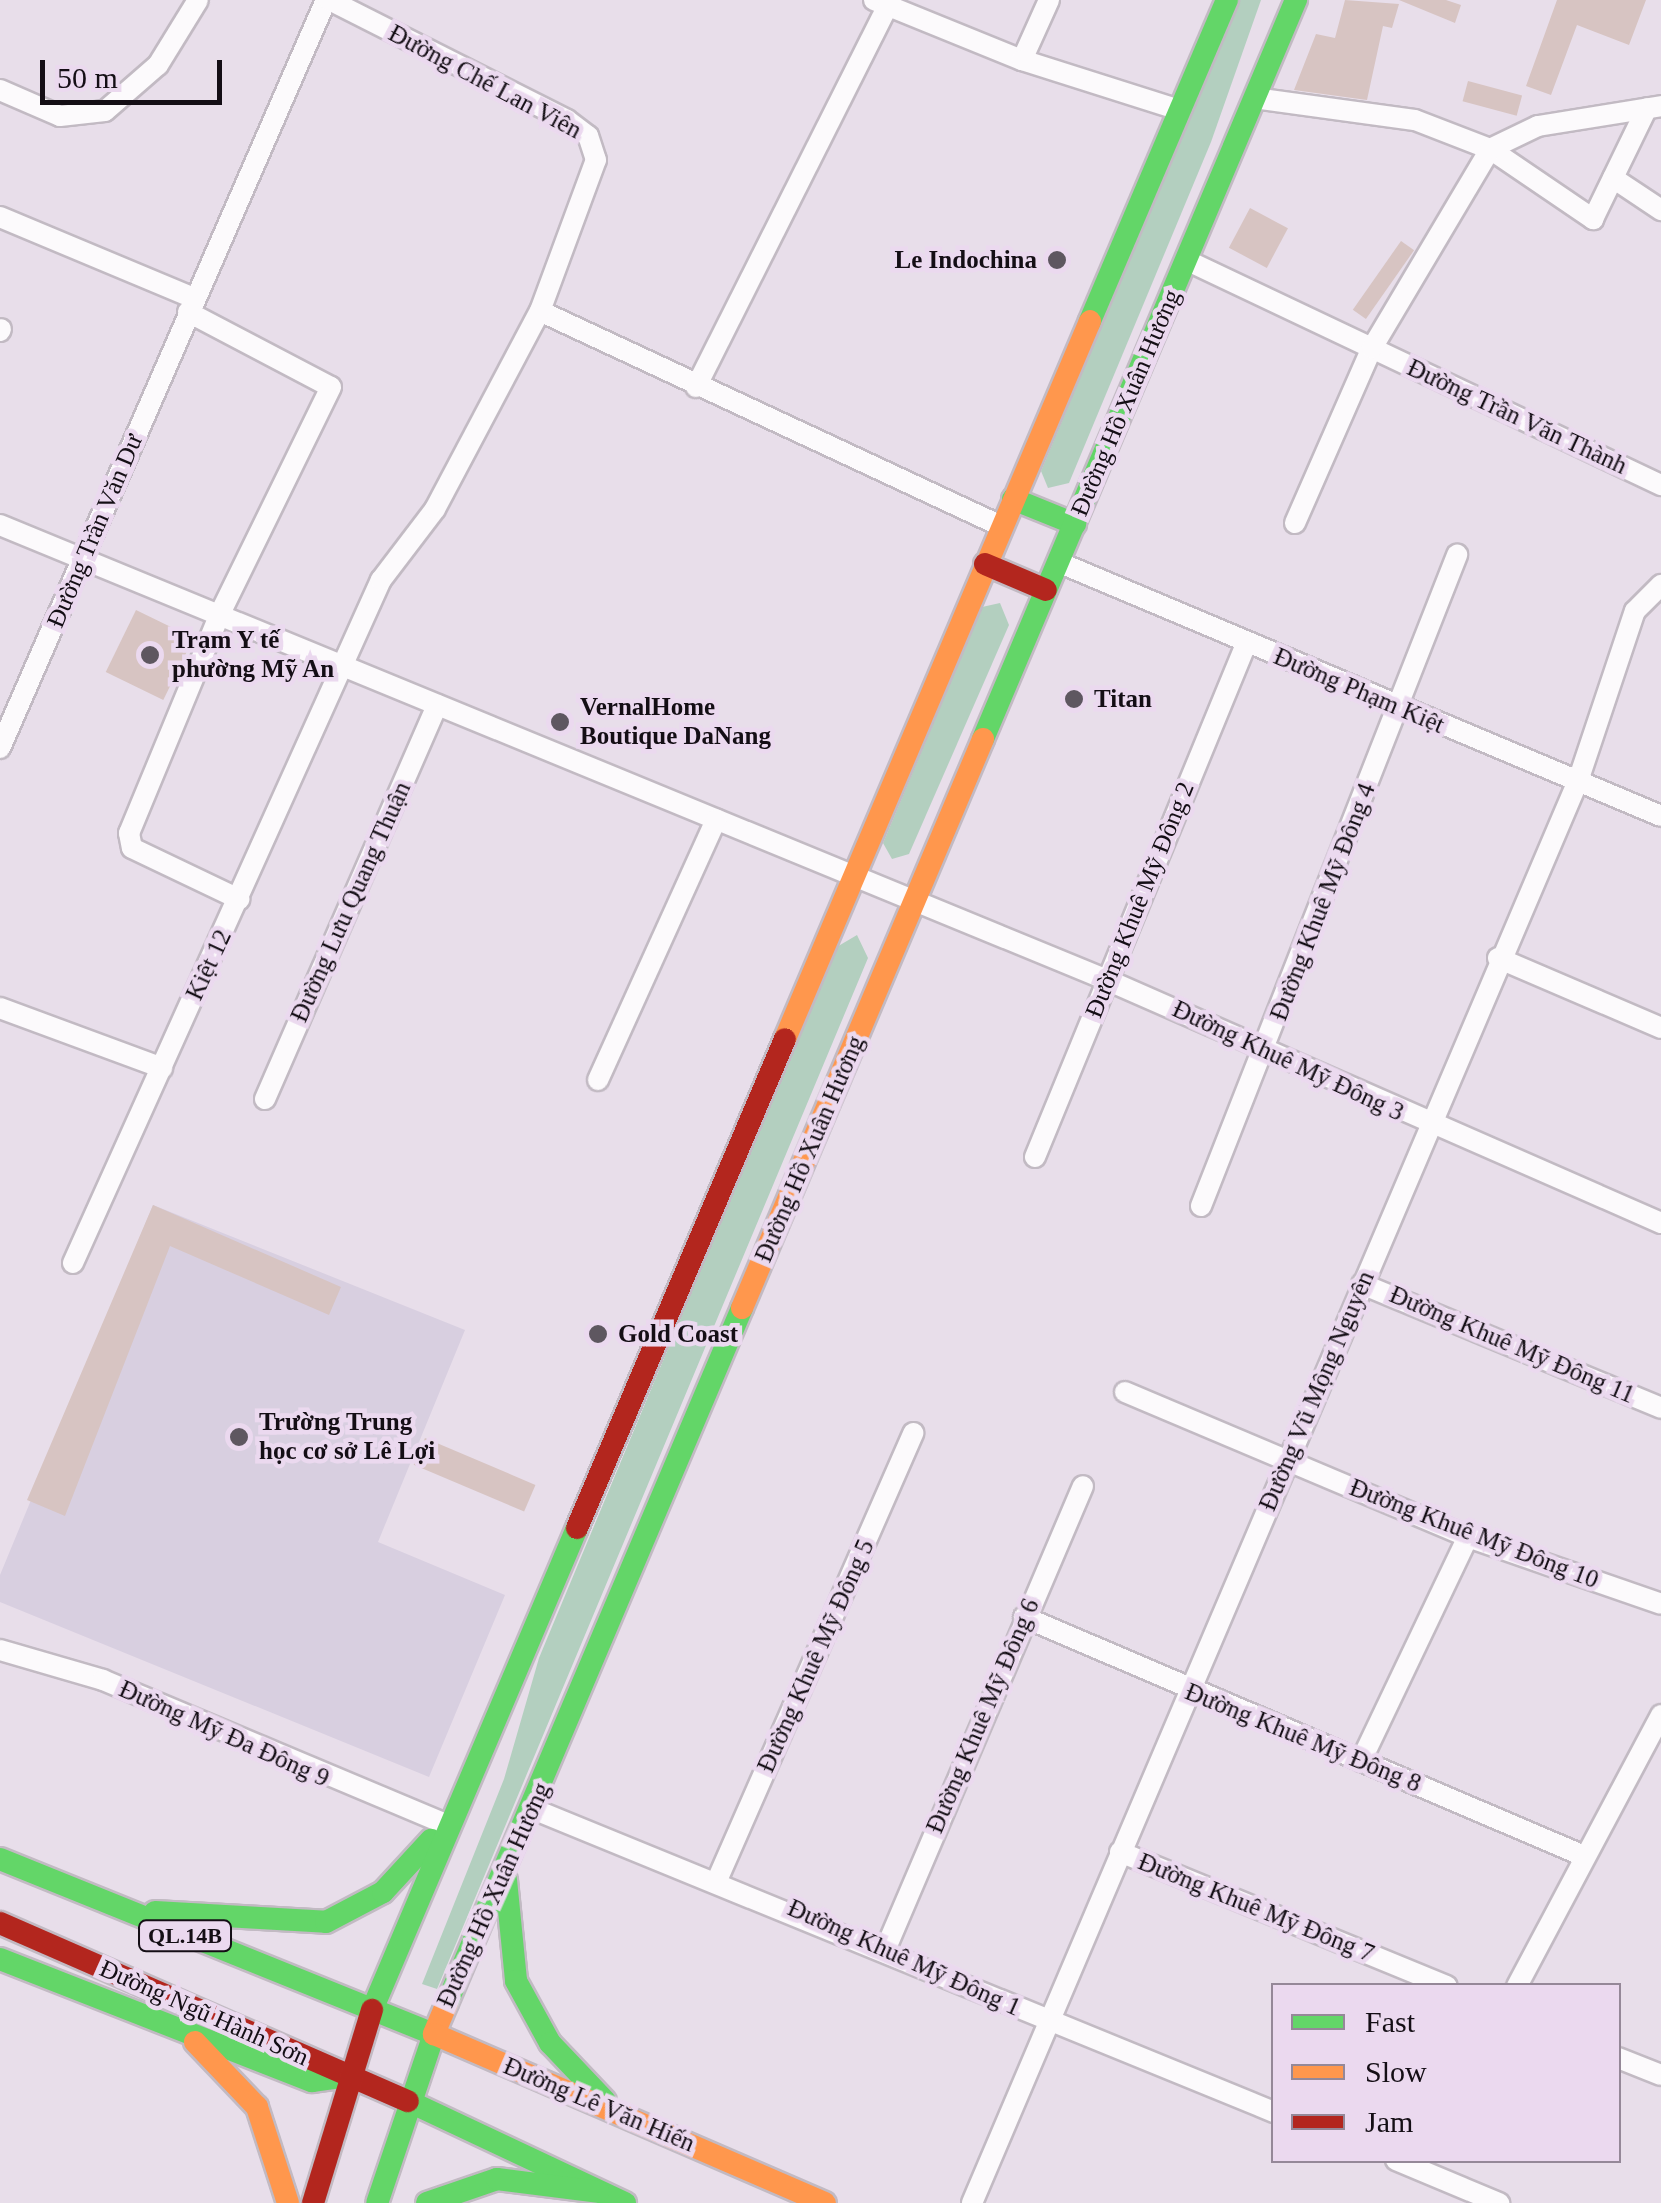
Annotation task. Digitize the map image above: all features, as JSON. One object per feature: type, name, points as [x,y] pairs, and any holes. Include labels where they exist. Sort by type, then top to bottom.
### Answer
[{"type":"main road","points":[[313,2203],[346,2076],[446,1824],[1227,0]]},
{"type":"main road","name":"Đường Hồ Xuân Hương","points":[[377,2203],[408,2101],[434,2034],[533,1809],[1296,0]]},
{"type":"main road","points":[[1013,499],[1074,524]]},
{"type":"main road","points":[[985,564],[1046,590]]},
{"type":"main road","points":[[112,1906],[229,1922],[326,1922],[383,1892],[446,1824]]},
{"type":"main road","name":"QL.14B","points":[[0,1859],[372,2010]]},
{"type":"main road","points":[[506,1872],[516,1981],[550,2043],[612,2110]]},
{"type":"main road","name":"Đường Ngũ Hành Sơn","points":[[0,1923],[408,2101]]},
{"type":"main road","points":[[0,1958],[190,2037],[312,2081],[346,2076]]},
{"type":"main road","name":"Đường Lê Văn Hiến","points":[[372,2010],[826,2203]]},
{"type":"main road","points":[[190,2037],[258,2107],[288,2203]]},
{"type":"main road","points":[[408,2101],[626,2203]]},
{"type":"main road","points":[[427,2203],[497,2179],[598,2192]]},
{"type":"street","points":[[0,90],[60,116],[105,111],[158,65],[198,0]]},
{"type":"street","name":"Đường Trần Văn Dư","points":[[0,748],[327,0]]},
{"type":"street","name":"Đường Chế Lan Viên","points":[[327,0],[588,136],[593,171],[540,311]]},
{"type":"street","points":[[1022,60],[1050,0]]},
{"type":"street","points":[[696,387],[885,2],[1022,60],[1180,110]]},
{"type":"street","points":[[1254,98],[1415,120],[1490,150],[1593,218],[1654,107]]},
{"type":"street","points":[[1296,523],[1372,348],[1490,150],[1538,126],[1654,107]]},
{"type":"street","points":[[1613,178],[1661,210]]},
{"type":"street","points":[[0,217],[42,233],[191,305],[331,387],[219,616],[129,841],[240,899]]},
{"type":"street","name":"Đường Trần Văn Thành","points":[[1186,260],[1661,486]]},
{"type":"street","points":[[345,668],[380,580],[435,509],[540,311],[696,387],[1002,526]]},
{"type":"street","points":[[0,525],[83,563],[716,820],[852,880]]},
{"type":"street","name":"Đường Khuê Mỹ Đông 4","points":[[1200,1206],[1266,1048],[1457,556]]},
{"type":"street","name":"Đường Phạm Kiệt","points":[[1058,562],[1398,709],[1661,816]]},
{"type":"street","name":"Đường Vũ Mộng Nguyên","points":[[972,2203],[1186,1690],[1289,1460],[1498,958],[1578,781],[1628,627],[1659,580]]},
{"type":"street","name":"Đường Khuê Mỹ Đông 2","points":[[1035,1157],[1246,644]]},
{"type":"street","name":"Kiệt 12","points":[[73,1262],[345,668]]},
{"type":"street","name":"Đường Lưu Quang Thuận","points":[[265,1099],[437,705]]},
{"type":"street","points":[[598,1080],[716,820]]},
{"type":"street","name":"Đường Khuê Mỹ Đông 3","points":[[852,880],[1107,980],[1266,1048],[1430,1126],[1661,1223]]},
{"type":"street","points":[[1498,958],[1661,1028]]},
{"type":"street","points":[[0,1008],[162,1068]]},
{"type":"street","name":"Đường Khuê Mỹ Đông 11","points":[[1362,1284],[1661,1408]]},
{"type":"street","name":"Đường Khuê Mỹ Đông 10","points":[[1125,1392],[1468,1536],[1661,1604]]},
{"type":"street","name":"Đường Khuê Mỹ Đông 5","points":[[718,1878],[914,1433]]},
{"type":"street","name":"Đường Khuê Mỹ Đông 6","points":[[886,1948],[1083,1486]]},
{"type":"street","points":[[1362,1761],[1468,1536]]},
{"type":"street","name":"Đường Khuê Mỹ Đông 8","points":[[1024,1617],[1186,1690],[1584,1856]]},
{"type":"street","name":"Đường Mỹ Đa Đông 9","points":[[0,1650],[103,1680],[446,1824]]},
{"type":"street","points":[[1520,1983],[1661,1715]]},
{"type":"street","name":"Đường Khuê Mỹ Đông 1","points":[[533,1809],[718,1878],[886,1948],[1050,2023],[1271,2111]]},
{"type":"street","name":"Đường Khuê Mỹ Đông 7","points":[[1120,1852],[1440,1983]]},
{"type":"street","points":[[1621,2059],[1661,2075]]},
{"type":"street","points":[[1432,2167],[1499,2203]]},
{"type":"shaded area","name":"Trường Trung học cơ sở Lê Lợi","points":[[153,1205],[465,1330],[378,1542],[505,1595],[429,1777],[0,1602],[0,1575]]},
{"type":"green space","points":[[1238,0],[1261,0],[1211,142],[1069,483],[1048,488],[1041,471]]},
{"type":"green space","points":[[1000,603],[1009,625],[909,854],[892,859],[883,843],[982,607]]},
{"type":"green space","points":[[857,935],[868,958],[437,1989],[422,1984],[504,1779],[539,1658],[835,948]]},
{"type":"building","points":[[1345,0],[1399,4],[1392,28],[1383,26],[1367,100],[1294,90],[1316,34],[1335,38]]},
{"type":"building","points":[[1399,0],[1446,0],[1461,5],[1455,23]]},
{"type":"building","points":[[1557,0],[1646,0],[1629,45],[1577,25],[1551,95],[1526,86]]},
{"type":"building","points":[[1468,81],[1522,95],[1517,116],[1463,101]]},
{"type":"building","points":[[1250,208],[1288,228],[1267,268],[1229,248]]},
{"type":"building","points":[[1401,241],[1414,250],[1366,319],[1353,310]]},
{"type":"building","name":"Trạm Y tế phường Mỹ An","points":[[136,610],[194,638],[163,700],[106,672]]},
{"type":"building","points":[[153,1205],[341,1287],[329,1315],[170,1246],[65,1516],[27,1500]]},
{"type":"building","points":[[425,1438],[535,1485],[524,1512],[414,1465]]},
{"type":"traffic: fast","points":[[1090,321],[1227,0]]},
{"type":"traffic: fast","points":[[983,739],[1296,0]]},
{"type":"traffic: fast","points":[[1013,499],[1075,524]]},
{"type":"traffic: fast","points":[[447,2003],[742,1308]]},
{"type":"traffic: fast","points":[[372,2010],[577,1528]]},
{"type":"traffic: fast","points":[[155,1912],[326,1922],[383,1892],[431,1840]]},
{"type":"traffic: fast","points":[[0,1859],[434,2034],[377,2203]]},
{"type":"traffic: fast","points":[[506,1880],[516,1981],[550,2043],[605,2101]]},
{"type":"traffic: fast","points":[[0,1959],[312,2081],[346,2076]]},
{"type":"traffic: fast","points":[[408,2101],[625,2203]]},
{"type":"traffic: fast","points":[[427,2203],[497,2179],[598,2192]]},
{"type":"traffic: slow","points":[[785,1039],[1090,321]]},
{"type":"traffic: slow","points":[[742,1308],[983,739]]},
{"type":"traffic: slow","points":[[447,2003],[434,2034],[825,2203]]},
{"type":"traffic: slow","points":[[195,2042],[257,2107],[288,2203]]},
{"type":"traffic: jam","points":[[985,564],[1046,590]]},
{"type":"traffic: jam","points":[[577,1528],[785,1039]]},
{"type":"traffic: jam","points":[[0,1923],[408,2101]]},
{"type":"traffic: jam","points":[[313,2203],[372,2010]]},
{"type":"place","name":"Le Indochina","points":[[1057,260]]},
{"type":"place","name":"Trạm Y tế phường Mỹ An","points":[[150,655]]},
{"type":"place","name":"Titan","points":[[1074,699]]},
{"type":"place","name":"VernalHome Boutique DaNang","points":[[560,722]]},
{"type":"place","name":"Gold Coast","points":[[598,1334]]},
{"type":"place","name":"Trường Trung học cơ sở Lê Lợi","points":[[239,1437]]}]
